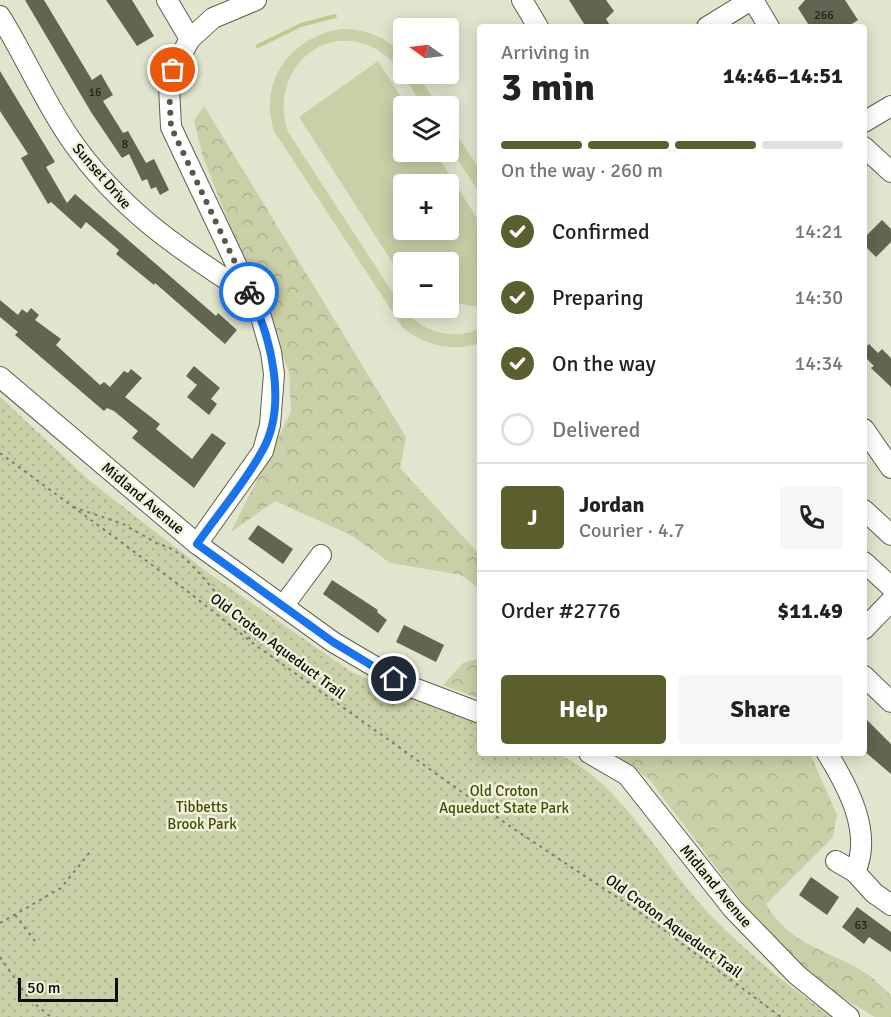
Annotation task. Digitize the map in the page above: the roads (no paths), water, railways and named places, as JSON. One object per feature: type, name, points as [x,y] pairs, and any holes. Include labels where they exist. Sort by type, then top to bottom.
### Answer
[{"type":"street","points":[[167,0],[190,39]]},
{"type":"street","points":[[197,544],[263,451],[270,425],[274,390],[271,352],[261,317],[171,127],[169,87],[177,61],[190,39],[213,18],[256,0]]},
{"type":"street","points":[[522,0],[536,24]]},
{"type":"street","points":[[712,24],[752,0],[767,24]]},
{"type":"street","name":"Sunset Drive","points":[[0,16],[69,138],[112,191],[127,207],[198,262],[250,295]]},
{"type":"street","points":[[867,120],[891,106]]},
{"type":"street","points":[[867,150],[891,172]]},
{"type":"street","name":"Midland Avenue","points":[[0,377],[197,544],[383,674],[477,712]]},
{"type":"street","points":[[867,433],[891,468]]},
{"type":"street","points":[[867,513],[891,535]]},
{"type":"street","points":[[284,605],[321,555]]},
{"type":"street","points":[[867,565],[891,587]]},
{"type":"street","points":[[867,621],[891,601]]},
{"type":"street","points":[[867,679],[891,702]]},
{"type":"street","name":"Midland Avenue","points":[[594,756],[627,775],[733,909],[797,975],[849,1017]]},
{"type":"street","points":[[829,756],[840,775],[861,829],[862,856],[855,872]]},
{"type":"street","points":[[836,861],[855,872],[874,893],[891,905]]},
{"type":"waterway","points":[[258,46],[301,25],[335,16]]},
{"type":"park label","name":"Old Croton Aqueduct State Park","points":[[504,800]]},
{"type":"park label","name":"Tibbetts Brook Park","points":[[202,816]]}]
